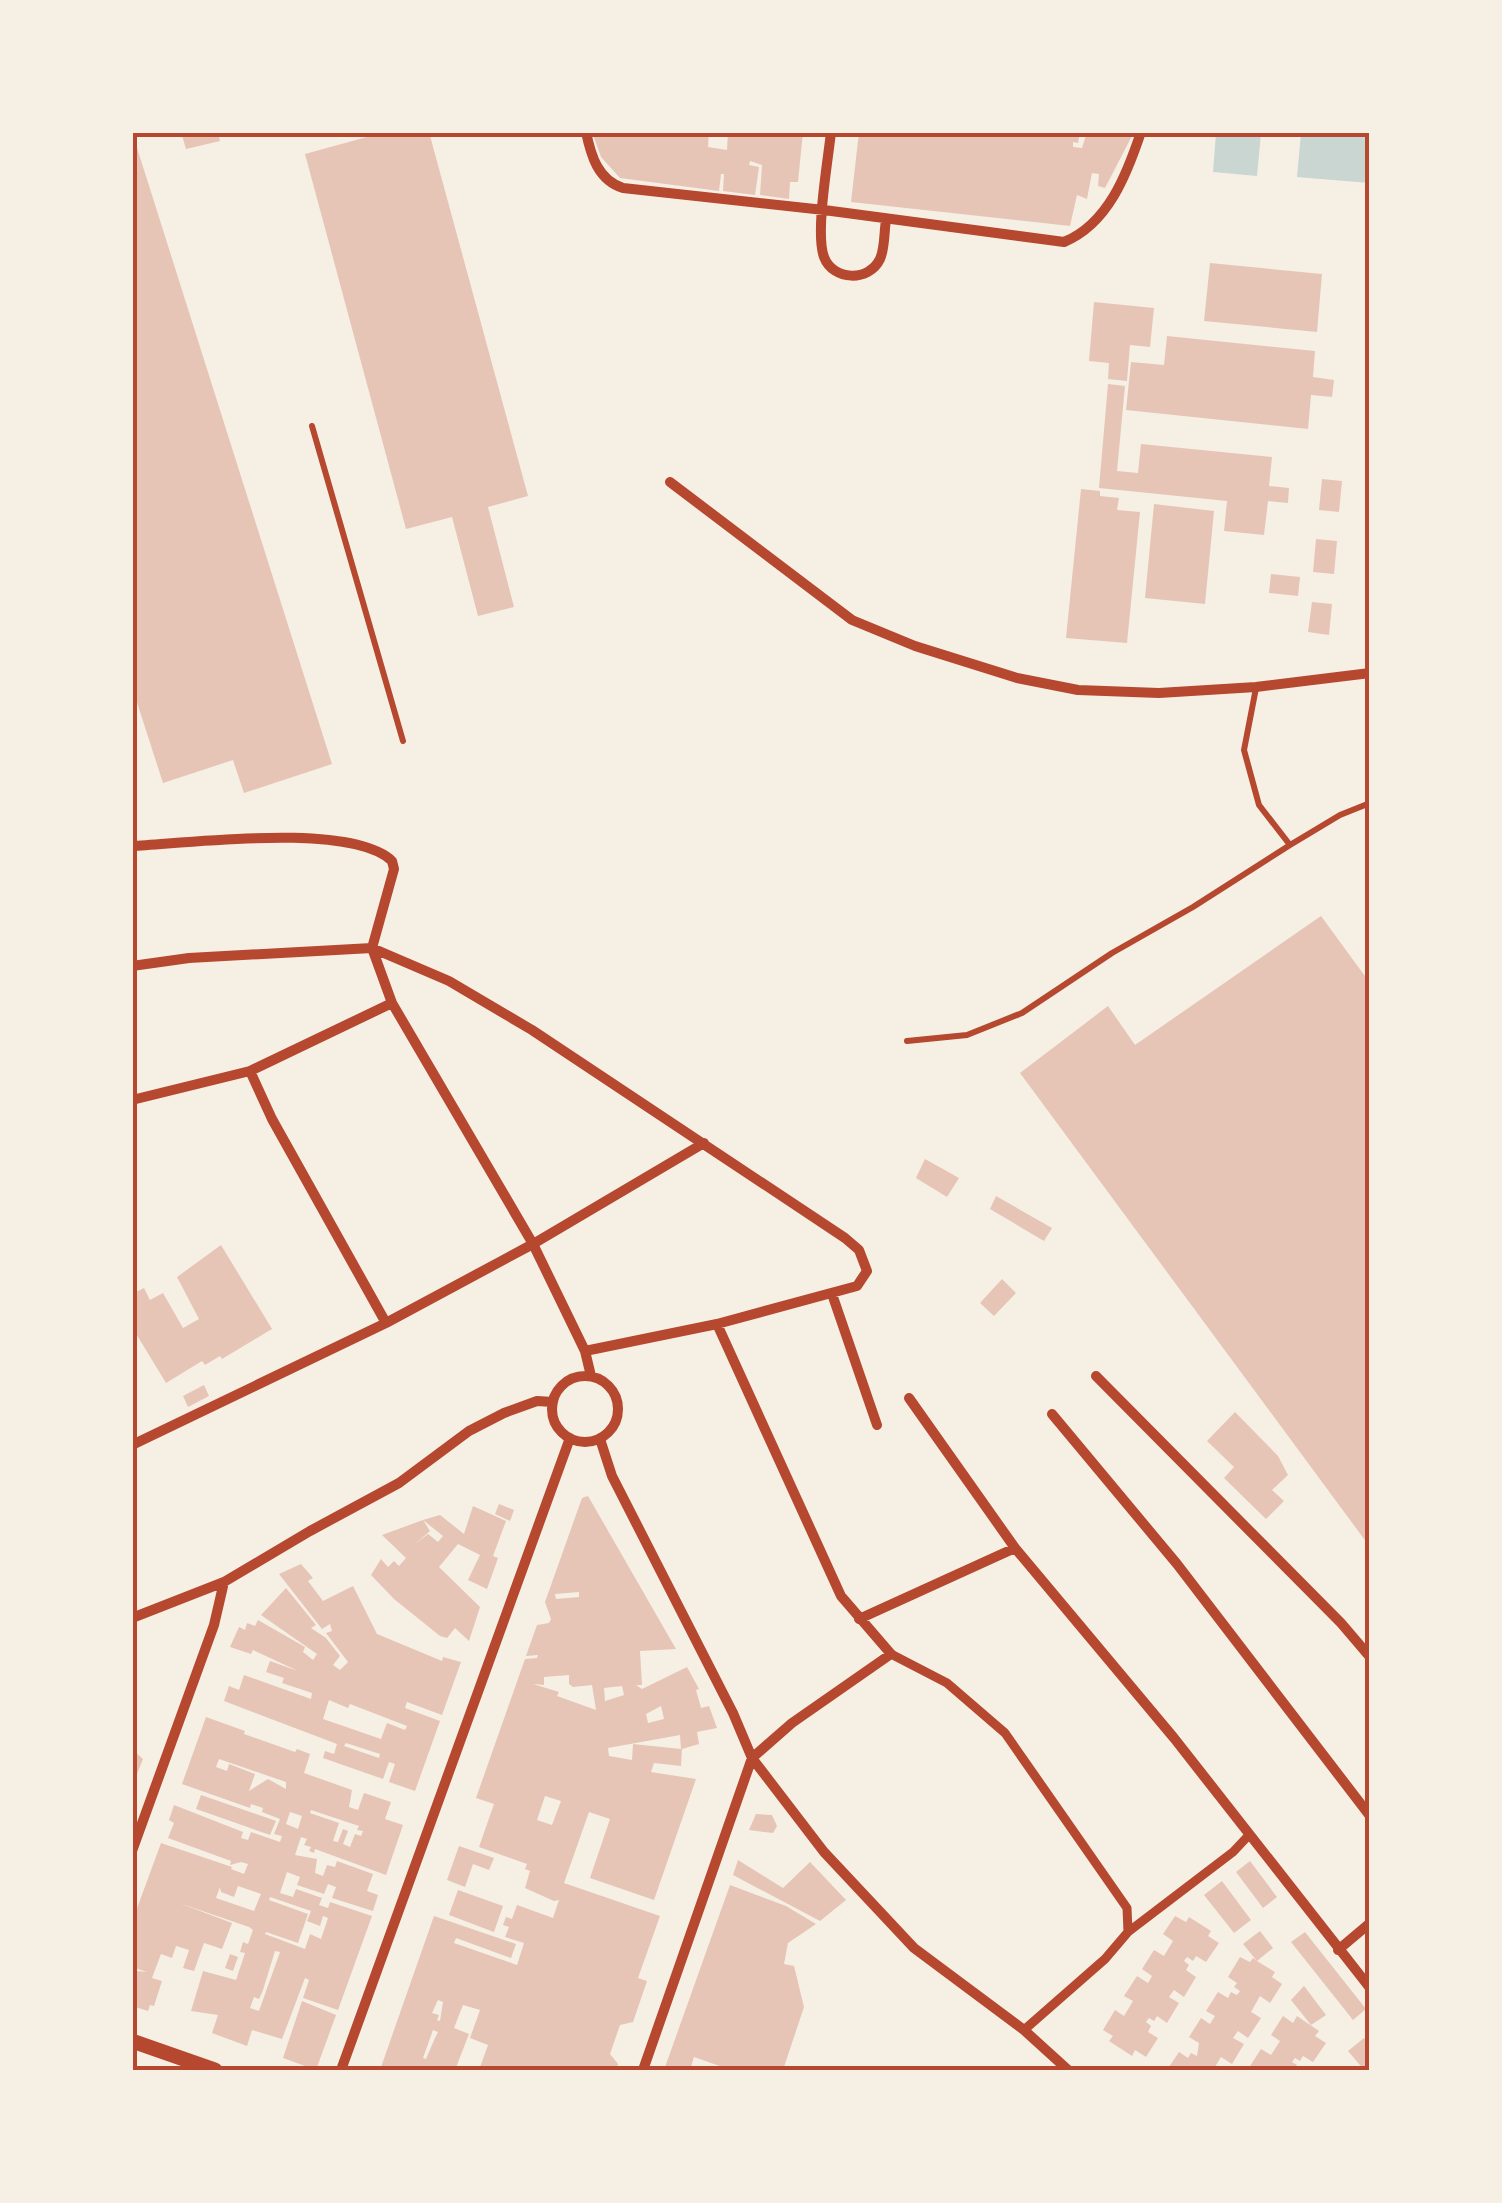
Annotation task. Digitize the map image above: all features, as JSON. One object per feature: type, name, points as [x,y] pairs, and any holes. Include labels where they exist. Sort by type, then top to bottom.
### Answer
[{"type":"street","points":[[586,132],[599,170],[610,184],[1064,242],[1079,234],[1114,198],[1141,132]]},
{"type":"street","points":[[831,132],[821,240],[823,255],[831,268],[844,275],[858,276],[871,270],[880,258],[886,220]]},
{"type":"street","points":[[670,482],[852,620],[915,646],[1018,678],[1078,690],[1159,692],[1256,687],[1370,674]]},
{"type":"street","points":[[132,846],[298,837],[376,848],[392,860],[394,869],[372,948],[392,1004],[533,1244],[585,1351],[591,1376]]},
{"type":"street","points":[[132,966],[190,958],[372,948],[449,981],[532,1030],[859,1250],[866,1271],[857,1286],[832,1294],[717,1324],[585,1351]]},
{"type":"street","points":[[132,1100],[250,1071],[392,1004]]},
{"type":"street","points":[[250,1071],[272,1119],[386,1323]]},
{"type":"street","points":[[132,1445],[386,1323],[533,1244],[704,1143]]},
{"type":"street","points":[[832,1294],[877,1425]]},
{"type":"street","points":[[717,1324],[841,1596],[891,1654],[947,1683],[1006,1733],[1127,1908],[1128,1932]]},
{"type":"street","points":[[591,1376],[607,1384],[618,1402],[615,1424],[600,1439],[590,1442],[570,1438],[556,1423],[553,1402],[564,1384],[591,1376]]},
{"type":"street","points":[[1096,1376],[1370,1657]]},
{"type":"street","points":[[909,1398],[1015,1548],[1162,1724],[1370,1988]]},
{"type":"street","points":[[132,1618],[224,1582],[399,1483],[469,1431],[518,1406],[553,1402]]},
{"type":"street","points":[[1052,1414],[1176,1564],[1370,1816]]},
{"type":"street","points":[[342,2070],[570,1438]]},
{"type":"street","points":[[600,1439],[612,1476],[733,1712],[752,1758],[824,1852],[911,1945],[1024,2030],[1068,2070]]},
{"type":"street","points":[[859,1619],[1015,1548]]},
{"type":"street","points":[[132,1851],[214,1625],[224,1582]]},
{"type":"street","points":[[642,2070],[752,1758],[792,1723],[891,1654]]},
{"type":"street","points":[[1024,2030],[1105,1959],[1128,1932],[1233,1852],[1249,1835]]},
{"type":"street","points":[[1338,1950],[1370,1923]]},
{"type":"street","points":[[132,2042],[214,2070]]},
{"type":"lane","points":[[312,426],[403,741]]},
{"type":"lane","points":[[1256,687],[1244,750],[1259,804],[1290,845]]},
{"type":"lane","points":[[907,1041],[968,1035],[1022,1013],[1112,953],[1290,845],[1340,815],[1370,803]]},
{"type":"shaded area","points":[[1216,133],[1261,133],[1257,176],[1213,172]]},
{"type":"shaded area","points":[[1301,133],[1369,133],[1369,183],[1297,177]]},
{"type":"building","points":[[132,132],[332,764],[244,793],[233,760],[163,783],[132,687]]},
{"type":"building","points":[[181,132],[218,132],[220,141],[186,149]]},
{"type":"building","points":[[385,132],[429,132],[528,496],[488,507],[514,607],[478,616],[452,517],[406,529],[305,154]]},
{"type":"building","points":[[592,132],[709,132],[708,147],[727,150],[728,132],[803,132],[798,182],[790,182],[789,199],[760,195],[762,165],[750,161],[749,165],[759,167],[755,195],[723,191],[724,174],[719,191],[620,178],[601,157]]},
{"type":"building","points":[[859,132],[1080,132],[1073,147],[1082,148],[1087,132],[1134,132],[1105,188],[1098,186],[1099,174],[1092,173],[1087,199],[1077,195],[1070,226],[851,202]]},
{"type":"building","points":[[1210,263],[1322,274],[1317,332],[1204,321]]},
{"type":"building","points":[[1094,302],[1154,308],[1150,347],[1130,345],[1127,381],[1108,379],[1109,363],[1089,361]]},
{"type":"building","points":[[1167,336],[1315,351],[1313,377],[1334,380],[1332,397],[1311,395],[1308,429],[1126,410],[1131,362],[1164,365]]},
{"type":"building","points":[[1108,384],[1125,386],[1117,471],[1138,473],[1141,444],[1272,457],[1269,486],[1289,488],[1288,503],[1268,501],[1264,535],[1224,531],[1227,501],[1099,488]]},
{"type":"building","points":[[1322,479],[1342,481],[1339,512],[1319,510]]},
{"type":"building","points":[[1081,489],[1119,498],[1117,510],[1140,512],[1127,643],[1066,638]]},
{"type":"building","points":[[1154,504],[1214,511],[1205,604],[1145,598]]},
{"type":"building","points":[[1316,539],[1337,541],[1334,574],[1313,572]]},
{"type":"building","points":[[1271,574],[1300,577],[1298,596],[1269,593]]},
{"type":"building","points":[[1312,602],[1332,604],[1329,635],[1308,632]]},
{"type":"building","points":[[1321,916],[1370,983],[1370,1547],[1020,1073],[1108,1006],[1135,1045]]},
{"type":"building","points":[[925,1159],[959,1178],[947,1197],[916,1178]]},
{"type":"building","points":[[996,1196],[1052,1228],[1044,1241],[990,1209]]},
{"type":"building","points":[[221,1245],[272,1329],[222,1359],[220,1356],[205,1365],[202,1361],[166,1383],[132,1327],[132,1294],[144,1288],[150,1300],[163,1293],[183,1328],[199,1319],[177,1277]]},
{"type":"building","points":[[1002,1279],[1016,1293],[994,1316],[980,1303]]},
{"type":"building","points":[[204,1385],[209,1396],[188,1407],[183,1396]]},
{"type":"building","points":[[1235,1412],[1278,1456],[1288,1475],[1272,1490],[1284,1501],[1266,1519],[1224,1478],[1234,1467],[1207,1441]]},
{"type":"building","points":[[588,1496],[676,1649],[640,1651],[642,1685],[636,1685],[642,1689],[687,1667],[699,1689],[696,1690],[701,1708],[709,1706],[717,1728],[697,1732],[699,1744],[682,1749],[681,1766],[654,1763],[651,1772],[696,1779],[654,1900],[590,1878],[610,1819],[589,1812],[564,1883],[660,1916],[638,1978],[647,1981],[633,2022],[620,2025],[610,2054],[618,2064],[616,2070],[479,2070],[488,2045],[470,2038],[480,2010],[463,2005],[454,2028],[469,2034],[455,2070],[380,2070],[434,1916],[516,1944],[511,1958],[456,1938],[454,1943],[517,1965],[524,1943],[505,1937],[509,1927],[503,1925],[506,1917],[512,1919],[517,1905],[553,1918],[559,1900],[525,1888],[530,1871],[525,1869],[527,1864],[479,1847],[494,1804],[476,1798],[525,1659],[537,1658],[538,1655],[526,1656],[537,1625],[551,1619],[545,1602],[582,1498]],"holes":[[[579,1592],[579,1597],[556,1599],[555,1594]],[[569,1675],[573,1687],[592,1685],[596,1710],[533,1684],[544,1685],[544,1677]],[[622,1686],[624,1695],[605,1701],[604,1688]],[[661,1706],[664,1719],[648,1723],[646,1714]],[[680,1735],[681,1749],[633,1744],[632,1760],[609,1756],[608,1748]],[[545,1796],[561,1801],[552,1825],[537,1820]],[[438,2000],[443,2002],[440,2021],[439,2015],[432,2013]],[[433,2030],[438,2032],[426,2059],[423,2058]]]},
{"type":"building","points":[[499,1504],[514,1510],[510,1521],[495,1514]]},
{"type":"building","points":[[473,1506],[506,1521],[493,1556],[498,1558],[487,1589],[468,1580],[480,1555],[458,1544],[439,1567],[480,1607],[469,1641],[455,1628],[447,1638],[440,1636],[371,1575],[381,1559],[388,1567],[394,1561],[399,1566],[406,1558],[382,1535],[423,1520],[440,1515],[464,1534]],"holes":[[[423,1520],[443,1536],[438,1542],[428,1534],[415,1544],[430,1531]]]},
{"type":"building","points":[[301,1564],[313,1578],[308,1581],[323,1601],[353,1586],[377,1634],[442,1661],[443,1657],[461,1662],[442,1715],[407,1702],[405,1708],[440,1721],[415,1791],[389,1782],[395,1764],[389,1762],[383,1779],[323,1758],[325,1751],[334,1754],[337,1744],[224,1701],[229,1686],[239,1690],[244,1675],[311,1699],[312,1693],[282,1683],[284,1678],[266,1672],[270,1661],[298,1671],[253,1650],[251,1654],[230,1647],[239,1627],[245,1630],[247,1623],[255,1626],[258,1620],[305,1647],[303,1652],[313,1660],[317,1654],[261,1615],[286,1588],[316,1625],[311,1628],[326,1638],[340,1656],[333,1665],[340,1670],[348,1662],[326,1633],[332,1631],[330,1624],[322,1629],[279,1574]],"holes":[[[329,1700],[348,1708],[350,1704],[407,1726],[405,1730],[387,1723],[381,1739],[323,1719]],[[346,1743],[380,1754],[379,1758],[344,1746]]]},
{"type":"building","points":[[206,1717],[245,1731],[244,1734],[310,1754],[304,1773],[352,1790],[349,1807],[358,1810],[364,1793],[391,1802],[385,1819],[403,1825],[386,1875],[315,1849],[314,1853],[309,1851],[311,1847],[304,1845],[307,1839],[301,1837],[295,1855],[317,1859],[315,1873],[323,1876],[327,1865],[335,1867],[337,1861],[373,1874],[367,1891],[378,1895],[373,1911],[332,1898],[336,1887],[328,1884],[324,1894],[297,1885],[300,1877],[287,1872],[280,1893],[293,1897],[296,1889],[322,1898],[319,1905],[328,1908],[330,1902],[372,1916],[338,2010],[303,1998],[309,1980],[305,1978],[282,2039],[252,2030],[247,2046],[212,2033],[218,2015],[191,2011],[203,1971],[236,1980],[245,1953],[240,1952],[243,1942],[248,1944],[253,1930],[179,1903],[232,1923],[222,1949],[204,1943],[194,1971],[183,1968],[189,1950],[176,1946],[172,1958],[161,1954],[152,1978],[162,1981],[154,2006],[150,2005],[148,2011],[132,2006],[136,1971],[147,1972],[132,1967],[132,1922],[161,1843],[244,1874],[248,1864],[230,1865],[231,1861],[168,1838],[174,1823],[169,1820],[174,1805],[243,1832],[241,1838],[248,1840],[251,1832],[280,1842],[282,1836],[274,1834],[280,1819],[262,1812],[263,1808],[251,1804],[250,1808],[182,1784]],"holes":[[[219,1759],[286,1782],[286,1789],[268,1779],[249,1791],[255,1774],[229,1764],[227,1771],[216,1767]],[[311,1810],[359,1826],[361,1836],[355,1834],[350,1847],[343,1844],[348,1831],[343,1829],[338,1842],[333,1841],[339,1823],[310,1813]],[[290,1812],[302,1816],[298,1829],[286,1824]],[[238,1886],[261,1894],[254,1911],[216,1898],[220,1887],[221,1892],[234,1897]],[[270,1897],[311,1911],[307,1921],[320,1926],[323,1916],[328,1918],[321,1939],[310,1934],[305,1949],[265,1934],[298,1943],[308,1914],[269,1900]],[[275,1951],[280,1952],[259,2011],[250,2008],[254,1997],[259,1999]]]},
{"type":"building","points":[[132,1749],[143,1759],[135,1779],[132,1778]]},
{"type":"building","points":[[201,1795],[276,1821],[270,1835],[196,1809]]},
{"type":"building","points":[[756,1814],[772,1815],[777,1826],[773,1833],[749,1830]]},
{"type":"building","points":[[459,1846],[494,1858],[489,1870],[473,1864],[465,1887],[447,1880]]},
{"type":"building","points":[[738,1860],[783,1888],[810,1862],[846,1900],[820,1921],[733,1875]]},
{"type":"building","points":[[1250,1861],[1277,1897],[1263,1908],[1236,1872]]},
{"type":"building","points":[[1222,1881],[1251,1920],[1234,1933],[1204,1895]]},
{"type":"building","points":[[730,1885],[786,1906],[816,1924],[788,1943],[784,1964],[794,1966],[804,2007],[783,2070],[731,2070],[694,2057],[690,2070],[664,2070]]},
{"type":"building","points":[[458,1890],[503,1906],[494,1932],[449,1915]]},
{"type":"building","points":[[1175,1916],[1186,1922],[1189,1917],[1211,1931],[1208,1936],[1219,1943],[1206,1962],[1196,1956],[1193,1961],[1187,1957],[1186,1970],[1196,1977],[1184,1997],[1174,1990],[1169,1997],[1179,2003],[1167,2023],[1157,2016],[1146,2022],[1151,2026],[1148,2032],[1158,2038],[1146,2057],[1135,2050],[1132,2056],[1109,2041],[1113,2036],[1103,2030],[1115,2010],[1124,2016],[1133,2001],[1124,1996],[1137,1976],[1148,1983],[1152,1976],[1142,1969],[1154,1950],[1164,1956],[1173,1941],[1163,1934]]},
{"type":"building","points":[[1260,1931],[1273,1948],[1257,1961],[1243,1944]]},
{"type":"building","points":[[1305,1932],[1366,2009],[1353,2020],[1291,1942]]},
{"type":"building","points":[[230,1954],[238,1957],[233,1971],[225,1968]]},
{"type":"building","points":[[1240,1957],[1250,1962],[1253,1958],[1275,1972],[1272,1977],[1282,1984],[1270,2003],[1260,1996],[1251,2012],[1261,2018],[1248,2038],[1238,2031],[1233,2038],[1244,2044],[1232,2064],[1221,2057],[1213,2070],[1167,2070],[1179,2052],[1188,2058],[1191,2053],[1197,2056],[1199,2043],[1189,2037],[1201,2018],[1210,2024],[1215,2016],[1206,2011],[1218,1992],[1228,1998],[1231,1992],[1237,1995],[1240,1991],[1228,1977]]},
{"type":"building","points":[[1304,1986],[1326,2015],[1311,2025],[1291,2000]]},
{"type":"building","points":[[302,2001],[336,2015],[316,2070],[283,2058]]},
{"type":"building","points":[[1283,2016],[1293,2023],[1297,2016],[1319,2031],[1315,2036],[1326,2043],[1313,2062],[1303,2056],[1300,2061],[1295,2058],[1292,2062],[1297,2065],[1293,2070],[1248,2069],[1261,2049],[1271,2055],[1280,2041],[1271,2035]]},
{"type":"building","points":[[1364,2038],[1370,2045],[1370,2070],[1364,2070],[1348,2051]]}]
